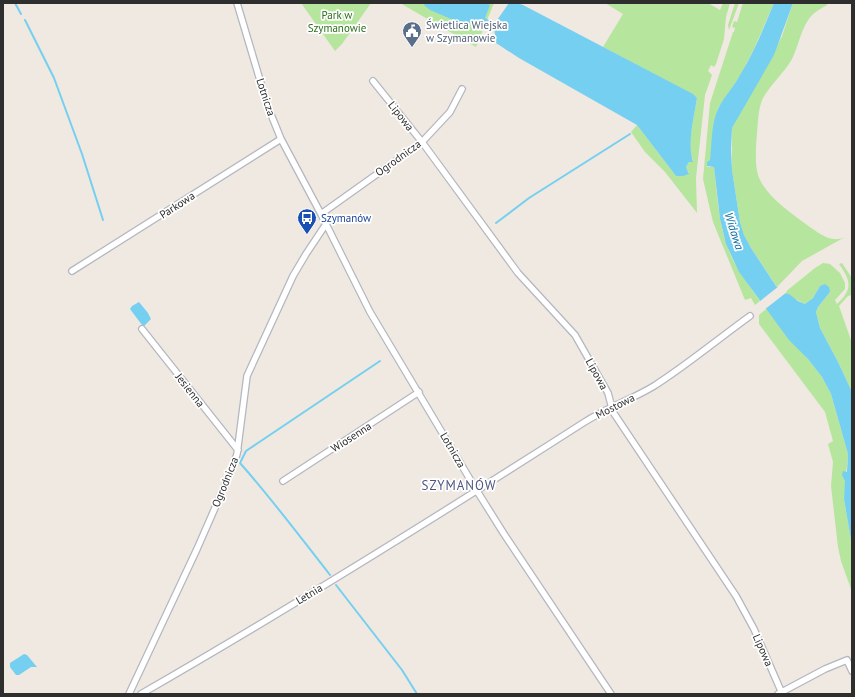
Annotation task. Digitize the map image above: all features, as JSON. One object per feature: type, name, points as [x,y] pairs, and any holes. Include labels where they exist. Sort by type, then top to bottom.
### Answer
[{"type":"street","name":"Lotnicza","points":[[237,3],[268,107],[281,139],[322,216],[370,312],[504,534],[612,694]]},
{"type":"street","name":"Lipowa","points":[[373,81],[422,142],[518,273],[575,335],[608,393],[613,412],[736,596],[754,629],[780,693]]},
{"type":"street","name":"Ogrodnicza","points":[[322,216],[422,142],[450,112],[462,89]]},
{"type":"street","name":"Parkowa","points":[[72,271],[281,139]]},
{"type":"street","name":"Ogrodnicza","points":[[129,694],[197,549],[232,469],[238,450],[247,376],[293,276],[326,224]]},
{"type":"street","name":"Mostowa","points":[[477,491],[611,406],[653,386],[750,316]]},
{"type":"street","name":"Jesienna","points":[[142,329],[238,450]]},
{"type":"street","name":"Wiosenna","points":[[283,481],[419,392]]},
{"type":"street","name":"Letnia","points":[[140,694],[477,491]]},
{"type":"street","points":[[780,693],[824,669],[847,660],[852,671]]},
{"type":"green space","name":"Park w Szymanowie","points":[[301,3],[371,3],[342,44],[335,51]]},
{"type":"green space","points":[[400,3],[494,3],[476,47]]},
{"type":"green space","points":[[605,3],[708,3],[720,10],[723,3],[730,3],[726,17],[724,39],[716,64],[714,67],[711,65],[708,71],[712,75],[705,95],[696,178],[697,213],[665,172],[645,152],[631,132],[637,125],[676,176],[689,173],[686,167],[689,162],[692,162],[693,160],[690,148],[697,98],[603,47],[623,14]]},
{"type":"green space","points":[[735,3],[739,3],[729,30],[728,25]]},
{"type":"green space","points":[[743,3],[774,3],[754,49],[740,76],[718,108],[710,160],[707,162],[707,167],[714,167],[719,215],[726,243],[736,266],[760,301],[755,305],[751,298],[745,300],[713,222],[703,179],[710,103],[734,32],[735,28],[732,27],[734,21],[737,22]]},
{"type":"green space","points":[[793,3],[828,3],[808,20],[792,59],[763,98],[758,120],[756,152],[757,171],[764,187],[770,194],[807,225],[825,237],[840,239],[845,237],[802,261],[777,287],[751,248],[744,235],[740,222],[732,170],[732,128],[782,36]]},
{"type":"green space","points":[[823,263],[830,264],[840,273],[845,283],[845,289],[835,300],[837,304],[846,294],[848,289],[848,280],[839,264],[842,263],[852,278],[852,295],[848,296],[839,306],[852,343],[852,392],[820,328],[816,312],[818,307],[830,292],[820,286],[813,298],[805,304],[784,293]]},
{"type":"green space","points":[[766,309],[822,377],[831,394],[848,454],[844,499],[852,546],[852,592],[841,561],[838,547],[831,486],[833,462],[828,444],[833,441],[825,412],[759,324],[759,315]]},
{"type":"water","points":[[425,3],[486,3],[490,5],[485,18],[495,23],[509,3],[523,5],[693,94],[697,98],[691,139],[691,155],[693,162],[689,162],[686,167],[689,174],[676,176],[637,125],[519,58],[496,43],[494,27],[484,22],[478,25],[469,23],[463,24],[430,10],[424,5]]},
{"type":"water","name":"Widawa","points":[[774,3],[793,3],[774,55],[732,128],[732,170],[740,222],[744,235],[776,286],[784,293],[789,294],[805,304],[813,298],[820,286],[825,284],[829,287],[830,292],[818,307],[816,312],[820,328],[852,392],[852,546],[844,499],[845,481],[842,475],[843,471],[847,472],[848,454],[831,394],[822,377],[808,359],[789,340],[739,272],[726,244],[720,219],[714,167],[707,166],[707,162],[710,160],[713,128],[718,109],[750,58]]},
{"type":"water","points":[[139,302],[151,319],[144,326],[130,309]]},
{"type":"water","points":[[24,654],[27,655],[37,667],[31,667],[19,675],[16,675],[10,667],[10,663]]},
{"type":"pier","points":[[779,286],[787,292],[764,310],[759,302]]},
{"type":"waterway","points":[[15,3],[21,14]]},
{"type":"waterway","points":[[25,20],[54,78],[82,154],[103,220]]},
{"type":"waterway","points":[[496,223],[529,198],[630,134]]},
{"type":"waterway","points":[[330,575],[240,463],[246,451],[380,361]]},
{"type":"waterway","points":[[336,585],[402,670],[417,694]]},
{"type":"place","name":"Świetlica Wiejska w Szymanowie","points":[[412,48]]},
{"type":"place","name":"Szymanów","points":[[307,235]]},
{"type":"district","name":"SZYMANÓW","points":[[459,485]]}]
